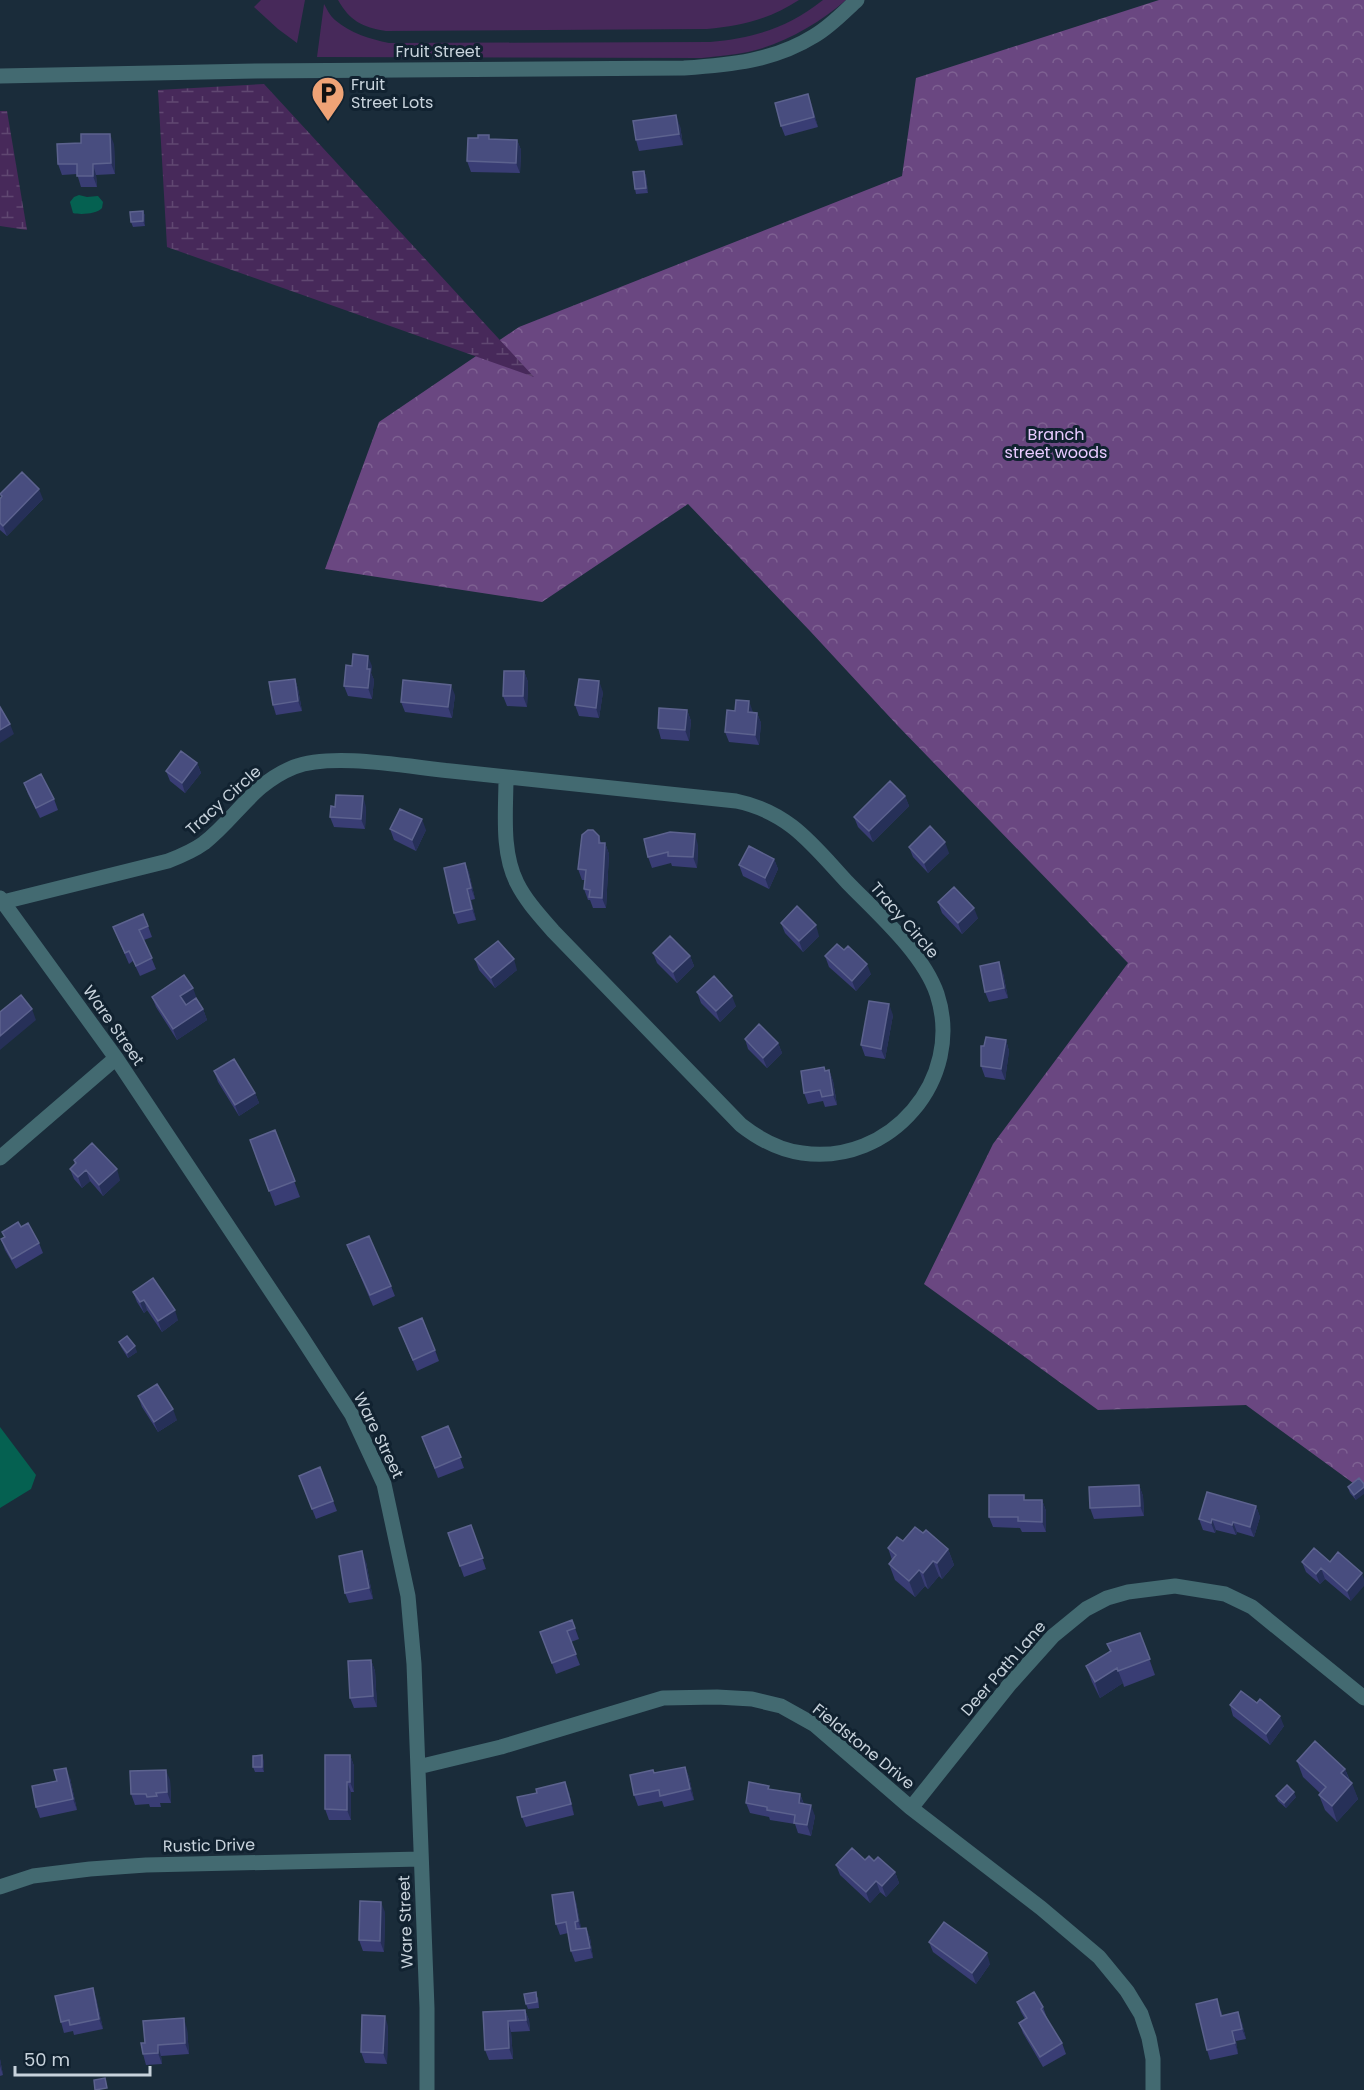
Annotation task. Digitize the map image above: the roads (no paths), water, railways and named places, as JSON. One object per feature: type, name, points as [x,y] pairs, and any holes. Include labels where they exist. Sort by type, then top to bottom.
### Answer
[{"type":"street","name":"Fruit Street","points":[[0,76],[255,70],[684,68],[728,65],[756,60],[797,45],[816,35],[857,0]]},
{"type":"street","name":"Tracy Circle","points":[[2,900],[182,856],[207,841],[263,784],[295,767],[312,762],[350,761],[506,777],[736,801],[755,805],[784,819],[808,840],[904,942],[931,979],[941,1010],[942,1044],[935,1076],[919,1105],[908,1118],[882,1138],[859,1148],[835,1154],[809,1154],[785,1149],[762,1139],[741,1125],[531,906],[516,882],[508,855],[506,777]]},
{"type":"street","name":"Ware Street","points":[[2,900],[116,1058],[352,1415],[384,1484],[408,1596],[414,1664],[427,2008],[427,2090]]},
{"type":"street","points":[[0,1158],[116,1058]]},
{"type":"street","name":"Deer Path Lane","points":[[911,1808],[1009,1685],[1053,1636],[1086,1609],[1107,1598],[1128,1592],[1175,1586],[1225,1594],[1243,1602],[1293,1639],[1364,1698]]},
{"type":"street","name":"Fieldstone Drive","points":[[418,1767],[501,1747],[663,1698],[717,1696],[752,1699],[781,1706],[815,1725],[911,1808],[1041,1908],[1099,1958],[1127,1991],[1141,2014],[1153,2059],[1153,2090]]},
{"type":"street","name":"Rustic Drive","points":[[0,1887],[33,1876],[146,1865],[421,1859]]},
{"type":"place","name":"Fruit Street Lots","points":[[328,122]]},
{"type":"park label","name":"Branch street woods","points":[[1056,443]]}]
